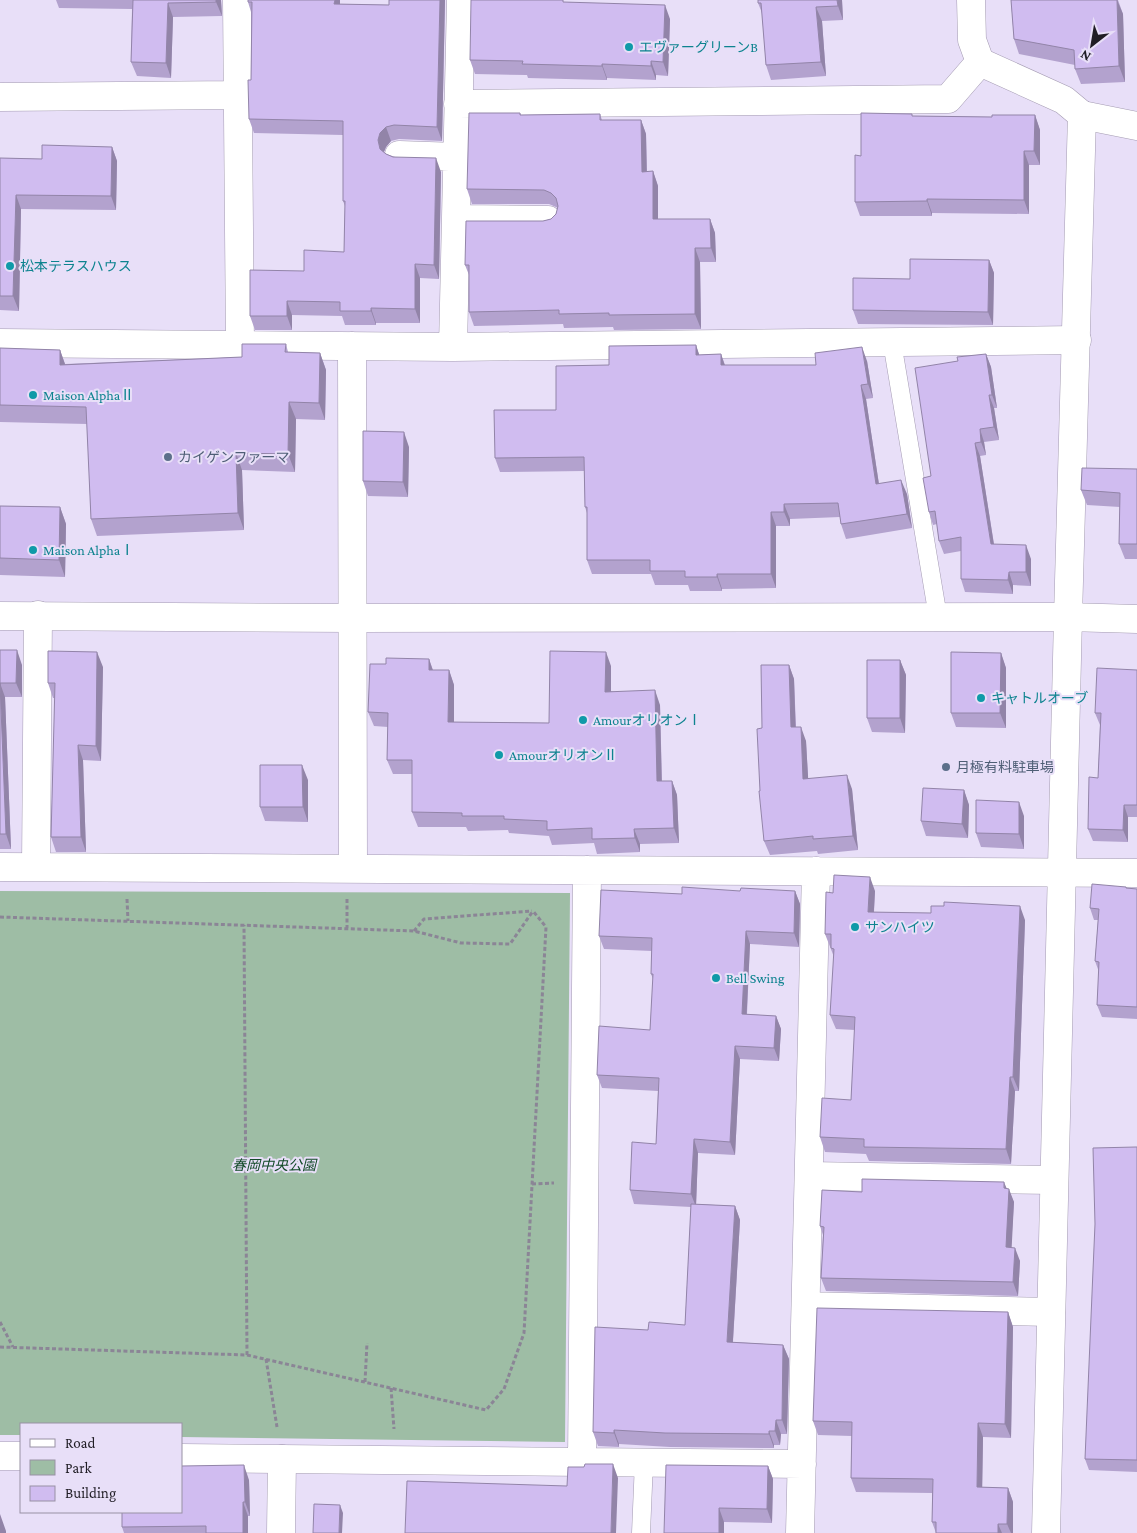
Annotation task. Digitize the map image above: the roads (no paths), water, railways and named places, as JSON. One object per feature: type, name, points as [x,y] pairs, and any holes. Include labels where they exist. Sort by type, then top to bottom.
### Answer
[{"type":"street","points":[[237,0],[240,345]]},
{"type":"street","points":[[453,347],[460,0]]},
{"type":"street","points":[[971,0],[972,40],[980,62],[1064,100],[1082,115],[1137,126]]},
{"type":"street","points":[[458,104],[948,99],[980,62]]},
{"type":"street","points":[[0,97],[238,94]]},
{"type":"street","points":[[1046,1533],[1082,115]]},
{"type":"street","points":[[399,155],[457,157]]},
{"type":"street","points":[[456,219],[548,220]]},
{"type":"street","points":[[0,343],[453,347],[1077,340]]},
{"type":"street","points":[[350,880],[353,618],[352,346]]},
{"type":"street","points":[[36,867],[38,615]]},
{"type":"street","points":[[0,616],[353,618],[1068,617],[1137,619]]},
{"type":"street","points":[[0,867],[350,880],[587,870],[1137,873]]},
{"type":"street","points":[[582,1462],[587,870]]},
{"type":"street","points":[[800,1533],[816,871]]},
{"type":"street","points":[[809,1176],[1054,1180]]},
{"type":"street","points":[[806,1306],[1051,1312]]},
{"type":"street","points":[[0,1456],[20,1456]]},
{"type":"street","points":[[182,1458],[802,1464]]},
{"type":"street","points":[[281,1533],[282,1459]]},
{"type":"lane","points":[[892,342],[938,617]]},
{"type":"lane","points":[[641,1533],[644,1462]]},
{"type":"place","name":"エヴァーグリーンB","points":[[629,47]]},
{"type":"place","name":"松本テラスハウス","points":[[10,266]]},
{"type":"place","name":"Maison AlphaⅡ","points":[[33,395]]},
{"type":"place","name":"カイゲンファーマ","points":[[168,457]]},
{"type":"place","name":"Maison AlphaⅠ","points":[[33,550]]},
{"type":"place","name":"キャトルオーブ","points":[[981,698]]},
{"type":"place","name":"AmourオリオンⅠ","points":[[583,720]]},
{"type":"place","name":"AmourオリオンⅡ","points":[[499,755]]},
{"type":"place","name":"月極有料駐車場","points":[[946,767]]},
{"type":"place","name":"サンハイツ","points":[[855,927]]},
{"type":"place","name":"Bell Swing","points":[[716,978]]},
{"type":"park label","name":"春岡中央公園","points":[[274,1165]]}]
